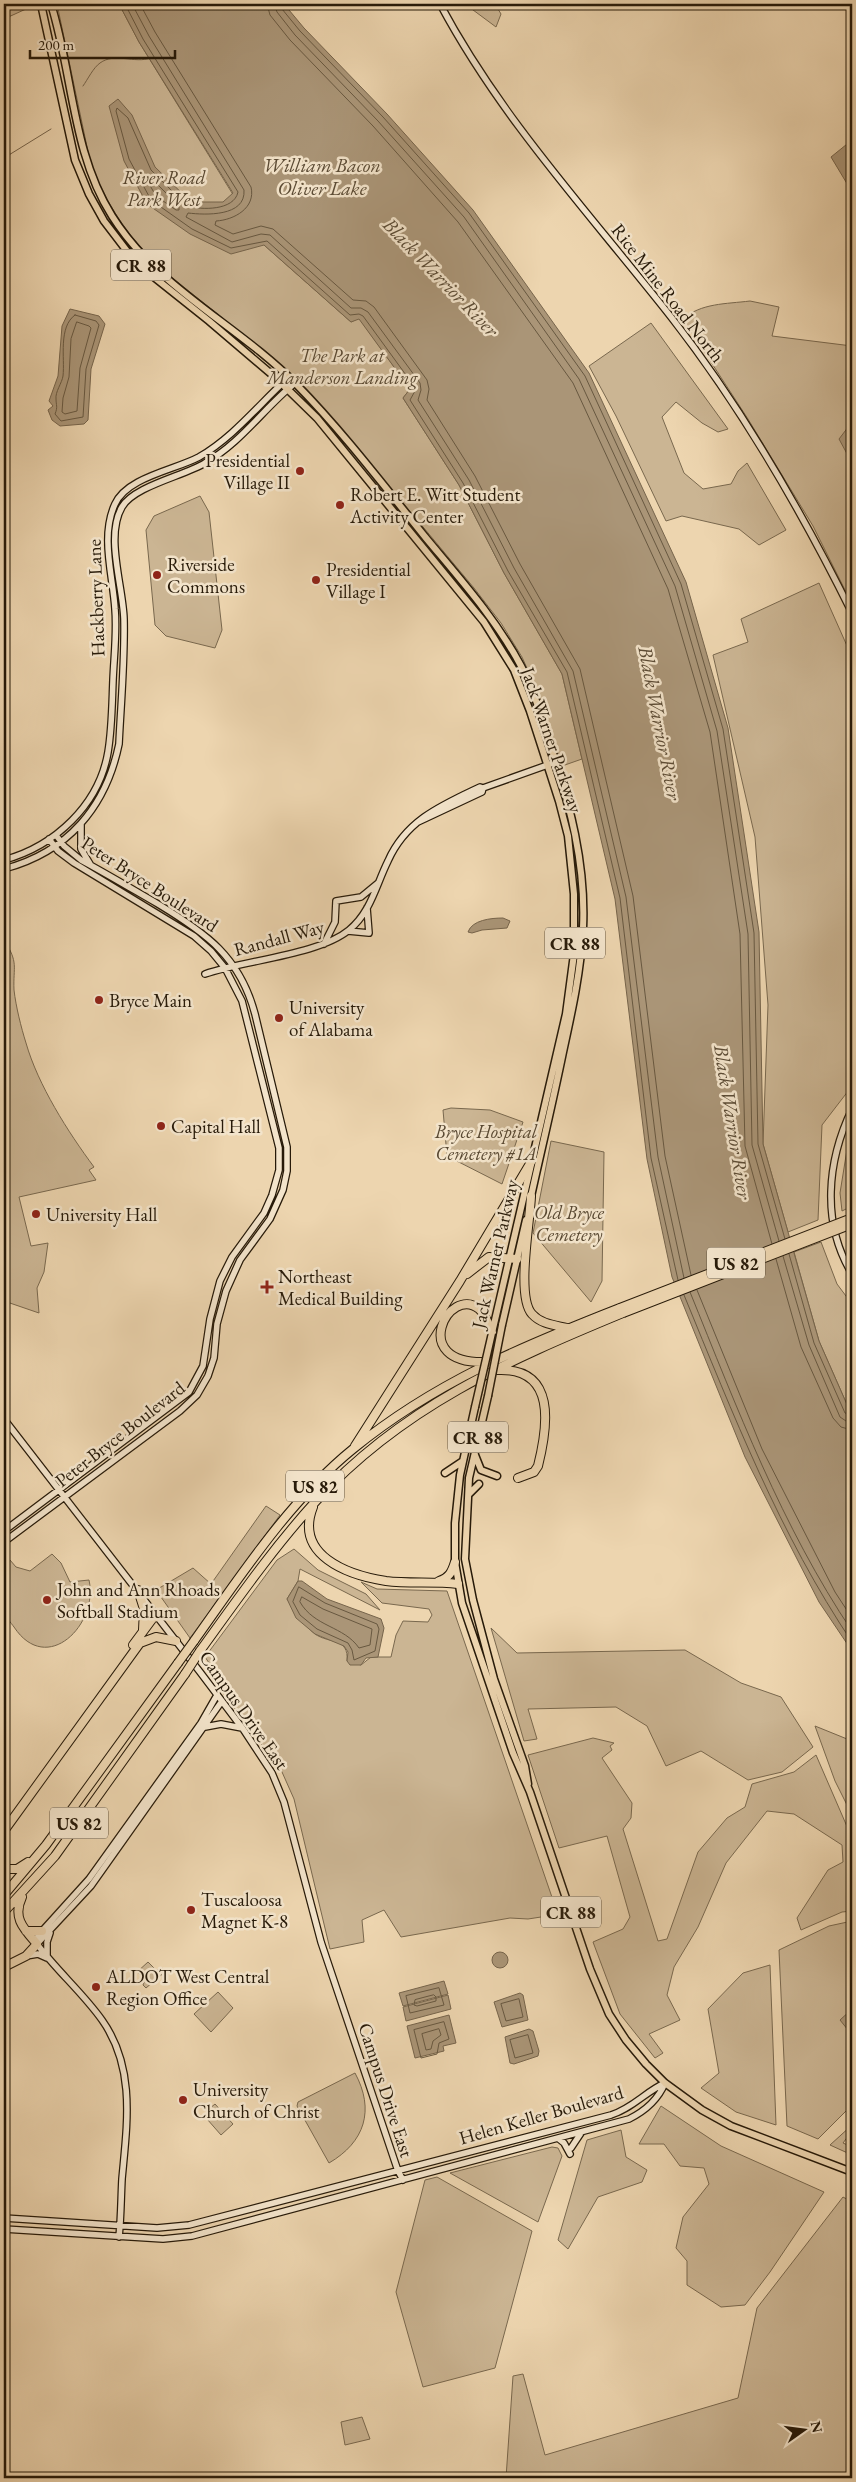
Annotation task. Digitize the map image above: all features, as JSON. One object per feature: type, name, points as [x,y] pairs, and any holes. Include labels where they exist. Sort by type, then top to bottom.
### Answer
[{"type":"highway","points":[[352,1449],[460,1281],[531,1162]]},
{"type":"highway","points":[[531,1196],[523,1284],[525,1302],[530,1313],[539,1321],[569,1328]]},
{"type":"highway","name":"US 82","points":[[4,1895],[36,1857],[217,1608],[291,1511],[352,1449],[450,1382],[526,1354],[621,1311],[852,1218]]},
{"type":"highway","name":"US 82","points":[[4,1912],[55,1856],[270,1555],[316,1501],[380,1442],[408,1421],[528,1344],[852,1224]]},
{"type":"highway","points":[[460,1281],[479,1263],[489,1257],[513,1258]]},
{"type":"highway","points":[[492,1333],[480,1309],[472,1305],[463,1305],[452,1309],[444,1318],[441,1330],[442,1342],[452,1356],[463,1362],[520,1372],[530,1378],[544,1396],[546,1407],[538,1466],[534,1472],[518,1478]]},
{"type":"highway","points":[[316,1501],[308,1528],[311,1542],[325,1559],[358,1574],[386,1581],[458,1584]]},
{"type":"highway","points":[[437,1582],[445,1579],[452,1572],[455,1562]]},
{"type":"highway","points":[[138,1590],[144,1609],[143,1632]]},
{"type":"highway","points":[[4,1824],[143,1632],[154,1618],[157,1617]]},
{"type":"highway","points":[[4,1831],[157,1617]]},
{"type":"highway","points":[[140,1643],[156,1637],[176,1641]]},
{"type":"highway","points":[[4,1869],[17,1869],[36,1857]]},
{"type":"highway","points":[[4,1967],[26,1956],[37,1944],[18,1919],[17,1912],[25,1891]]},
{"type":"highway","points":[[26,1931],[42,1931]]},
{"type":"main road","name":"Jack Warner Parkway","points":[[41,4],[49,32],[75,160],[89,194],[104,221],[130,255],[150,274],[282,383],[317,418],[484,622],[514,670],[530,711],[546,766],[559,801],[568,836],[574,894],[574,954],[566,1014],[531,1162],[502,1325],[488,1396],[474,1452]]},
{"type":"main road","name":"Jack Warner Parkway","points":[[51,4],[58,28],[85,156],[96,188],[111,216],[134,247],[157,270],[295,383],[400,505],[493,621],[523,670],[556,762],[574,824],[578,850],[583,925],[578,983],[531,1196],[492,1333],[462,1461],[455,1562],[458,1584]]},
{"type":"main road","points":[[474,1452],[481,1470],[497,1476]]},
{"type":"main road","name":"CR 88","points":[[474,1452],[469,1478],[464,1545],[470,1586],[491,1678]]},
{"type":"main road","points":[[445,1472],[462,1461]]},
{"type":"main road","points":[[460,1475],[469,1478]]},
{"type":"main road","points":[[467,1497],[470,1490],[479,1484]]},
{"type":"main road","points":[[458,1584],[470,1586]]},
{"type":"main road","name":"CR 88","points":[[458,1584],[467,1622],[491,1678],[524,1766],[530,1792],[602,2000],[626,2040],[665,2082],[696,2106],[731,2126],[852,2172]]},
{"type":"street","name":"Rice Mine Road North","points":[[440,4],[468,54],[518,128],[672,319],[722,388],[790,495],[852,613]]},
{"type":"street","name":"Hackberry Lane","points":[[4,860],[29,852],[56,835],[75,818],[100,779],[108,753],[116,625],[108,538],[110,517],[115,502],[137,483],[196,458],[212,449],[234,431],[289,377]]},
{"type":"street","name":"Hackberry Lane","points":[[4,869],[33,859],[61,841],[81,824],[105,790],[119,744],[124,619],[115,541],[116,521],[122,507],[133,497],[215,457],[246,432],[295,383]]},
{"type":"street","name":"Randall Way","points":[[205,974],[234,965],[324,944],[348,931],[367,908],[388,860],[398,844],[418,822],[482,792],[483,788],[556,762]]},
{"type":"street","points":[[81,824],[81,849],[91,866]]},
{"type":"street","name":"Peter Bryce Boulevard","points":[[4,1542],[187,1406],[202,1388],[214,1358],[217,1324],[226,1291],[240,1260],[270,1219],[283,1190],[287,1158],[285,1134],[252,1004],[234,965],[218,947],[196,928],[75,856],[56,835]]},
{"type":"street","name":"Peter Bryce Boulevard","points":[[4,1531],[171,1407],[191,1389],[203,1366],[210,1319],[220,1280],[232,1258],[264,1213],[272,1195],[279,1170],[277,1136],[242,1001],[225,968],[211,951],[194,936],[80,868],[54,846],[49,839]]},
{"type":"street","points":[[324,944],[335,922],[336,901],[361,897],[380,882]]},
{"type":"street","points":[[348,931],[369,933],[367,908]]},
{"type":"street","points":[[852,1109],[835,1150],[831,1172],[831,1207],[836,1235],[852,1274]]},
{"type":"street","name":"Campus Drive East","points":[[4,1419],[218,1695],[272,1772],[284,1802],[320,1942],[398,2171],[403,2180]]},
{"type":"street","points":[[119,2237],[128,2103],[122,2064],[114,2042],[102,2019],[47,1958],[36,1940],[89,1879],[201,1723],[218,1695]]},
{"type":"street","points":[[37,1944],[91,1886],[222,1702]]},
{"type":"street","points":[[205,1727],[221,1724],[243,1729]]},
{"type":"street","points":[[47,1958],[47,1942],[53,1929]]},
{"type":"street","points":[[26,1956],[38,1954],[47,1958]]},
{"type":"street","name":"Helen Keller Boulevard","points":[[4,2218],[156,2228],[189,2225],[620,2112],[636,2104],[652,2089],[665,2082]]},
{"type":"street","name":"Helen Keller Boulevard","points":[[4,2229],[163,2239],[192,2236],[559,2139],[635,2116],[660,2094],[665,2082]]},
{"type":"street","points":[[559,2139],[570,2151],[581,2133]]},
{"type":"green space","points":[[4,4],[29,4],[26,9],[4,19]]},
{"type":"green space","points":[[57,4],[119,4],[139,42],[264,245],[351,322],[359,318],[410,389],[403,398],[459,485],[504,573],[562,674],[582,759],[562,766],[539,695],[522,657],[501,623],[358,449],[286,369],[160,268],[128,232],[103,191],[90,161]]},
{"type":"green space","points":[[465,4],[495,4],[501,14],[496,27]]},
{"type":"green space","points":[[750,301],[779,307],[772,336],[852,346],[852,604],[813,526],[748,419],[683,319],[706,307]]},
{"type":"green space","points":[[651,323],[728,429],[718,432],[702,423],[676,402],[662,417],[684,473],[703,489],[731,484],[738,471],[747,463],[786,530],[759,545],[739,529],[682,516],[666,521],[616,416],[589,366]]},
{"type":"green space","points":[[200,496],[209,512],[222,630],[215,648],[166,636],[155,625],[146,530],[154,516]]},
{"type":"green space","points":[[819,583],[852,657],[852,1086],[822,1125],[818,1220],[788,1232],[763,1144],[768,1005],[755,837],[713,655],[748,642],[741,619]]},
{"type":"green space","points":[[4,940],[12,954],[16,1003],[31,1059],[55,1108],[94,1167],[89,1170],[96,1180],[19,1197],[31,1246],[48,1243],[44,1272],[37,1288],[39,1313],[4,1301]]},
{"type":"green space","name":"Bryce Hospital Cemetery #1A","points":[[451,1108],[490,1110],[523,1122],[502,1184],[447,1156],[443,1110]]},
{"type":"green space","points":[[849,1137],[852,1139],[852,1206],[842,1211],[840,1193]]},
{"type":"green space","name":"Old Bryce Cemetery","points":[[551,1141],[604,1152],[602,1281],[591,1302],[533,1233]]},
{"type":"green space","points":[[821,1242],[837,1284],[852,1304],[852,1416],[819,1341],[794,1252]]},
{"type":"green space","points":[[266,1506],[280,1515],[190,1638],[156,1590],[193,1568],[211,1584]]},
{"type":"green space","points":[[294,1549],[318,1570],[366,1594],[380,1610],[300,1569],[298,1581],[287,1599],[311,1631],[320,1637],[337,1642],[345,1648],[347,1661],[361,1665],[371,1657],[391,1657],[396,1635],[403,1621],[428,1622],[432,1615],[429,1609],[382,1603],[361,1582],[377,1589],[447,1591],[555,1906],[541,1917],[528,1919],[510,1918],[401,1937],[384,1910],[362,1920],[364,1942],[330,1949],[294,1799],[282,1772],[215,1682],[218,1676],[205,1657],[277,1560]]},
{"type":"green space","name":"John and Ann Rhoads Softball Stadium","points":[[52,1554],[61,1563],[70,1582],[89,1580],[90,1597],[86,1613],[68,1639],[55,1646],[41,1647],[27,1641],[14,1627],[5,1613],[2,1600],[4,1565],[10,1560],[16,1567],[30,1571]]},
{"type":"green space","points":[[491,1628],[517,1653],[685,1650],[741,1683],[781,1697],[813,1747],[782,1772],[748,1780],[701,1751],[666,1766],[647,1726],[616,1707],[528,1709],[537,1739],[524,1741]]},
{"type":"green space","points":[[815,1726],[852,1741],[852,1815],[835,1781]]},
{"type":"green space","points":[[593,1738],[614,1743],[610,1746],[612,1750],[602,1758],[632,1803],[631,1818],[623,1829],[658,1941],[667,1939],[698,1852],[727,1818],[745,1807],[752,1784],[794,1772],[816,1755],[852,1838],[852,1911],[842,1912],[801,1930],[797,1918],[828,1870],[843,1862],[842,1845],[794,1814],[767,1811],[726,1863],[698,1927],[674,1967],[667,1995],[680,2020],[649,2034],[663,2053],[655,2058],[620,2014],[593,1942],[623,1929],[630,1917],[607,1836],[559,1848],[528,1755]]},
{"type":"green space","points":[[852,1921],[852,2105],[818,2139],[787,2126],[779,1950],[829,1926]]},
{"type":"green space","points":[[148,1962],[156,1970],[162,1968],[166,1971],[146,1988],[143,1985],[145,1980],[137,1972]]},
{"type":"green space","points":[[770,1965],[776,2125],[736,2112],[701,2088],[719,2073],[708,2009],[743,1973]]},
{"type":"green space","points":[[218,1992],[233,2008],[211,2032],[194,2014]]},
{"type":"green space","points":[[355,2073],[364,2100],[363,2124],[351,2145],[329,2163],[297,2106],[298,2102]]},
{"type":"green space","points":[[215,2104],[233,2124],[221,2135],[207,2119],[213,2114],[209,2109]]},
{"type":"green space","points":[[661,2106],[721,2146],[824,2192],[770,2272],[745,2305],[721,2307],[687,2285],[687,2261],[676,2248],[683,2217],[709,2184],[704,2168],[680,2166],[664,2144],[639,2144]]},
{"type":"green space","points":[[852,2125],[852,2131],[843,2143],[852,2147],[852,2155],[830,2145]]},
{"type":"green space","points":[[621,2130],[626,2157],[647,2170],[642,2182],[598,2197],[568,2249],[558,2240],[587,2140]]},
{"type":"green space","points":[[552,2147],[558,2148],[562,2156],[538,2222],[450,2173]]},
{"type":"green space","points":[[437,2177],[532,2231],[495,2368],[423,2387],[396,2292],[425,2180]]},
{"type":"green space","points":[[843,2197],[852,2202],[852,2478],[506,2478],[513,2376],[523,2374],[545,2455],[738,2398],[757,2308]]},
{"type":"green space","points":[[362,2417],[370,2439],[345,2445],[341,2422]]},
{"type":"water","name":"William Bacon Oliver Lake","points":[[119,4],[284,4],[304,28],[387,114],[473,210],[589,373],[686,582],[728,728],[759,932],[763,1144],[819,1341],[852,1416],[852,1651],[819,1602],[745,1457],[672,1277],[647,1159],[615,899],[562,674],[504,573],[459,485],[403,398],[410,389],[359,319],[351,322],[264,245],[231,254],[190,234],[147,204],[124,161],[109,106],[118,99],[132,115],[155,167],[191,202],[223,202],[233,193],[139,42]]},
{"type":"water","points":[[852,140],[852,192],[831,157]]},
{"type":"water","points":[[70,309],[99,316],[105,324],[91,369],[88,420],[84,424],[60,426],[52,420],[48,410],[53,406],[49,401],[58,376],[62,326]]},
{"type":"water","points":[[852,422],[852,463],[839,439]]},
{"type":"water","points":[[503,918],[510,921],[507,928],[468,932],[478,922]]},
{"type":"water","points":[[298,1581],[302,1581],[327,1599],[381,1619],[384,1628],[378,1657],[366,1658],[361,1665],[350,1665],[347,1661],[348,1652],[344,1646],[315,1634],[296,1618],[287,1599]]},
{"type":"water","points":[[500,1952],[506,1954],[508,1960],[506,1966],[500,1968],[494,1966],[492,1960],[494,1954]]},
{"type":"water","points":[[444,1981],[448,1994],[403,2006],[399,1993]]},
{"type":"water","points":[[520,1993],[523,1995],[528,2020],[502,2027],[494,2002]]},
{"type":"water","points":[[448,1995],[451,2009],[406,2021],[403,2007]]},
{"type":"water","points":[[852,2009],[852,2035],[840,2020]]},
{"type":"water","points":[[449,2015],[456,2043],[443,2046],[444,2051],[415,2058],[407,2026]]},
{"type":"water","points":[[529,2029],[533,2031],[539,2051],[538,2056],[514,2064],[510,2063],[505,2037]]},
{"type":"waterway","points":[[83,86],[95,68],[106,60],[112,58],[138,60],[151,58]]},
{"type":"waterway","points":[[4,158],[51,129]]},
{"type":"place","name":"Presidential Village II","points":[[300,471]]},
{"type":"place","name":"Robert E. Witt Student Activity Center","points":[[340,505]]},
{"type":"place","name":"Riverside Commons","points":[[157,575]]},
{"type":"place","name":"Presidential Village I","points":[[316,580]]},
{"type":"place","name":"Bryce Main","points":[[99,1000]]},
{"type":"place","name":"University of Alabama","points":[[279,1018]]},
{"type":"place","name":"Capital Hall","points":[[161,1126]]},
{"type":"place","name":"University Hall","points":[[36,1214]]},
{"type":"place","name":"Northeast Medical Building","points":[[267,1287]]},
{"type":"place","name":"John and Ann Rhoads Softball Stadium","points":[[47,1600]]},
{"type":"place","name":"Tuscaloosa Magnet K-8","points":[[191,1910]]},
{"type":"place","name":"ALDOT West Central Region Office","points":[[96,1987]]},
{"type":"place","name":"University Church of Christ","points":[[183,2100]]},
{"type":"park label","name":"River Road Park West","points":[[164,188]]},
{"type":"park label","name":"The Park at Manderson Landing","points":[[342,366]]},
{"type":"water label","name":"Black Warrior River","points":[[441,277]]},
{"type":"water label","name":"Black Warrior River","points":[[660,723]]},
{"type":"water label","name":"Black Warrior River","points":[[733,1122]]}]
